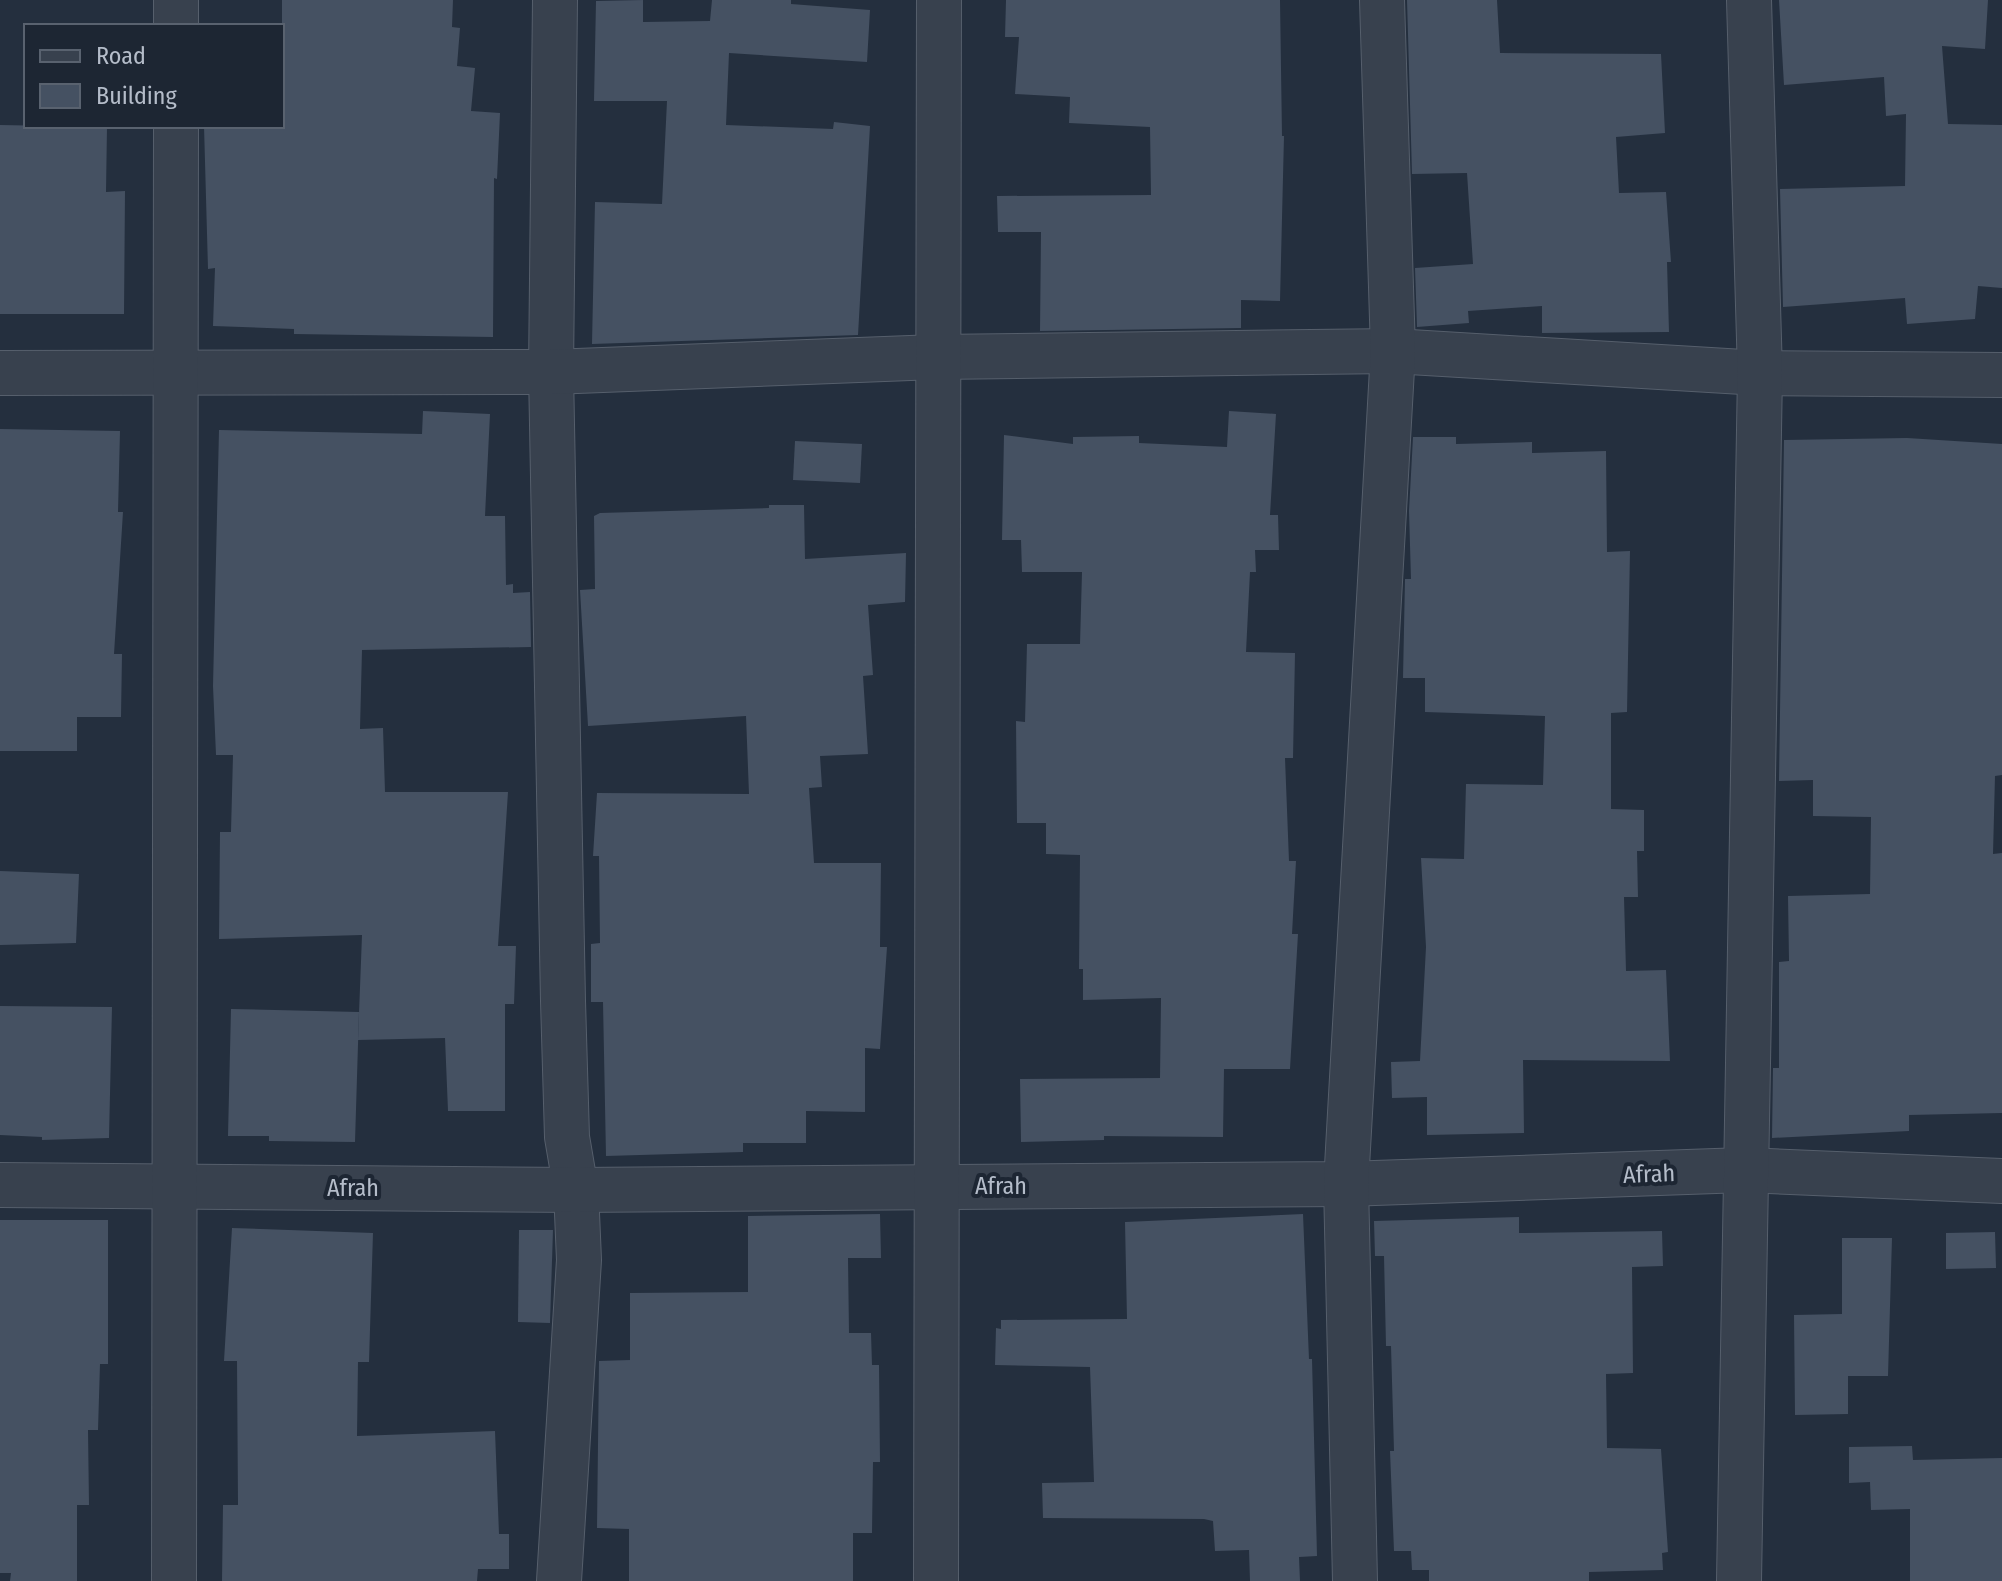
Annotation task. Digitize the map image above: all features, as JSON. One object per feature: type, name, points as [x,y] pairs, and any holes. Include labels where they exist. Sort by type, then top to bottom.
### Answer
[{"type":"street","points":[[176,0],[176,24]]},
{"type":"street","points":[[555,0],[551,372],[567,1137],[576,1190],[579,1260],[559,1581]]},
{"type":"street","points":[[936,1581],[939,0]]},
{"type":"street","points":[[1355,1581],[1346,1184],[1393,351],[1382,0]]},
{"type":"street","points":[[1739,1581],[1760,373],[1749,0]]},
{"type":"street","points":[[174,1581],[176,128]]},
{"type":"street","points":[[0,373],[551,372],[936,357],[1393,351],[1760,373],[2002,375]]},
{"type":"street","name":"Afrah","points":[[0,1185],[576,1190],[1346,1184],[1744,1170],[2002,1181]]},
{"type":"building","points":[[282,0],[453,0],[452,27],[460,28],[457,66],[475,68],[471,111],[500,113],[497,179],[494,178],[493,337],[294,334],[294,329],[213,326],[215,268],[208,269],[204,128],[284,128]]},
{"type":"building","points":[[643,0],[643,22],[710,21],[712,0],[791,0],[791,4],[870,10],[867,62],[729,53],[726,125],[833,129],[834,122],[870,126],[858,335],[592,344],[595,202],[662,204],[667,101],[594,101],[596,1]]},
{"type":"building","points":[[1006,0],[1280,0],[1284,136],[1280,301],[1241,300],[1241,328],[1040,331],[1041,232],[998,232],[997,196],[1151,195],[1150,127],[1069,123],[1070,97],[1015,94],[1019,37],[1005,37]]},
{"type":"building","points":[[1407,0],[1497,0],[1500,53],[1661,54],[1665,133],[1616,137],[1619,193],[1666,192],[1671,262],[1667,262],[1669,332],[1542,333],[1542,306],[1468,311],[1469,323],[1417,327],[1415,268],[1473,264],[1467,173],[1412,174]]},
{"type":"building","points":[[1779,0],[1988,0],[1985,49],[1942,46],[1948,124],[2002,125],[2002,288],[1978,286],[1975,319],[1907,324],[1905,298],[1783,307],[1780,189],[1905,186],[1906,114],[1886,116],[1884,77],[1784,85]]},
{"type":"building","points":[[0,125],[107,128],[106,192],[125,191],[124,314],[0,314]]},
{"type":"building","points":[[423,411],[490,414],[485,516],[505,516],[506,585],[513,584],[513,593],[530,592],[531,647],[362,650],[360,729],[383,728],[385,792],[508,792],[498,946],[516,946],[514,1004],[505,1004],[505,1111],[448,1111],[445,1038],[358,1040],[362,935],[219,939],[220,832],[231,832],[233,755],[216,755],[213,686],[219,430],[422,434]]},
{"type":"building","points":[[1229,411],[1276,414],[1270,515],[1278,515],[1279,550],[1255,550],[1256,572],[1250,572],[1246,652],[1295,653],[1293,758],[1285,758],[1289,861],[1296,861],[1292,934],[1298,934],[1290,1069],[1224,1069],[1223,1137],[1104,1136],[1104,1140],[1021,1142],[1020,1079],[1160,1078],[1161,998],[1083,1000],[1083,969],[1079,969],[1080,855],[1046,854],[1046,823],[1017,823],[1016,721],[1025,722],[1027,644],[1080,644],[1082,572],[1022,572],[1021,540],[1002,540],[1004,435],[1073,444],[1073,437],[1139,436],[1139,443],[1227,447]]},
{"type":"building","points":[[0,429],[120,431],[118,512],[123,512],[114,654],[122,654],[121,717],[77,717],[77,751],[0,751]]},
{"type":"building","points":[[1413,437],[1456,437],[1456,444],[1532,442],[1532,453],[1606,451],[1607,552],[1630,551],[1627,712],[1611,713],[1611,809],[1644,810],[1644,851],[1637,851],[1638,897],[1624,897],[1626,971],[1666,970],[1670,1061],[1523,1060],[1524,1133],[1427,1135],[1427,1097],[1392,1098],[1391,1062],[1420,1061],[1426,947],[1421,858],[1464,859],[1466,784],[1543,785],[1545,716],[1425,712],[1425,678],[1403,678],[1405,579],[1411,579],[1409,511]]},
{"type":"building","points":[[1907,438],[2002,444],[2002,775],[1995,776],[1993,854],[2002,853],[2002,1113],[1909,1115],[1909,1131],[1772,1138],[1773,1068],[1779,1068],[1779,962],[1789,961],[1788,896],[1870,894],[1871,817],[1813,816],[1813,780],[1779,781],[1784,440]]},
{"type":"building","points":[[795,441],[862,444],[860,483],[793,480]]},
{"type":"building","points":[[769,505],[804,505],[805,559],[906,553],[905,602],[868,605],[873,675],[863,676],[868,754],[820,756],[822,787],[809,788],[814,863],[881,863],[880,947],[887,947],[880,1049],[865,1048],[865,1112],[806,1111],[806,1143],[743,1143],[743,1152],[606,1156],[603,1002],[591,1002],[591,944],[600,943],[599,856],[593,856],[597,793],[749,794],[746,716],[588,726],[580,590],[595,589],[594,516],[600,513],[769,508]]},
{"type":"building","points":[[0,871],[79,874],[76,943],[0,945]]},
{"type":"building","points":[[0,1006],[112,1007],[109,1138],[42,1140],[42,1137],[0,1135]]},
{"type":"building","points":[[231,1009],[359,1012],[355,1142],[269,1141],[269,1136],[228,1136]]},
{"type":"building","points":[[880,1214],[881,1258],[848,1258],[849,1333],[871,1333],[872,1365],[879,1365],[880,1462],[873,1462],[872,1533],[853,1533],[853,1581],[629,1581],[629,1529],[597,1528],[599,1361],[630,1360],[630,1293],[748,1292],[748,1216]]},
{"type":"building","points":[[1303,1214],[1309,1359],[1312,1359],[1317,1556],[1299,1557],[1300,1581],[1250,1581],[1249,1550],[1215,1551],[1213,1521],[1043,1518],[1042,1483],[1094,1482],[1090,1367],[995,1365],[996,1328],[1001,1329],[1001,1320],[1127,1319],[1125,1222]]},
{"type":"building","points":[[1519,1217],[1519,1233],[1662,1231],[1663,1266],[1632,1267],[1633,1373],[1606,1374],[1607,1448],[1661,1449],[1668,1552],[1662,1553],[1663,1570],[1589,1572],[1589,1581],[1429,1581],[1429,1570],[1412,1570],[1411,1551],[1394,1551],[1390,1451],[1394,1451],[1391,1346],[1386,1346],[1384,1256],[1375,1256],[1374,1221]]},
{"type":"building","points":[[0,1220],[108,1220],[108,1364],[100,1364],[98,1430],[88,1430],[89,1505],[77,1505],[77,1581],[10,1581],[11,1573],[0,1573]]},
{"type":"building","points":[[232,1228],[373,1233],[369,1362],[358,1362],[357,1436],[495,1431],[499,1534],[509,1534],[509,1569],[478,1569],[477,1581],[222,1581],[223,1505],[238,1505],[237,1361],[224,1361]]},
{"type":"building","points":[[519,1230],[553,1230],[550,1323],[518,1322]]},
{"type":"building","points":[[1995,1232],[1996,1268],[1946,1269],[1946,1233]]},
{"type":"building","points":[[1842,1238],[1892,1238],[1888,1376],[1848,1376],[1848,1414],[1795,1415],[1794,1315],[1842,1314]]},
{"type":"building","points":[[1912,1446],[1913,1460],[2002,1458],[2002,1581],[1910,1581],[1910,1509],[1871,1510],[1870,1482],[1849,1483],[1849,1447]]}]
